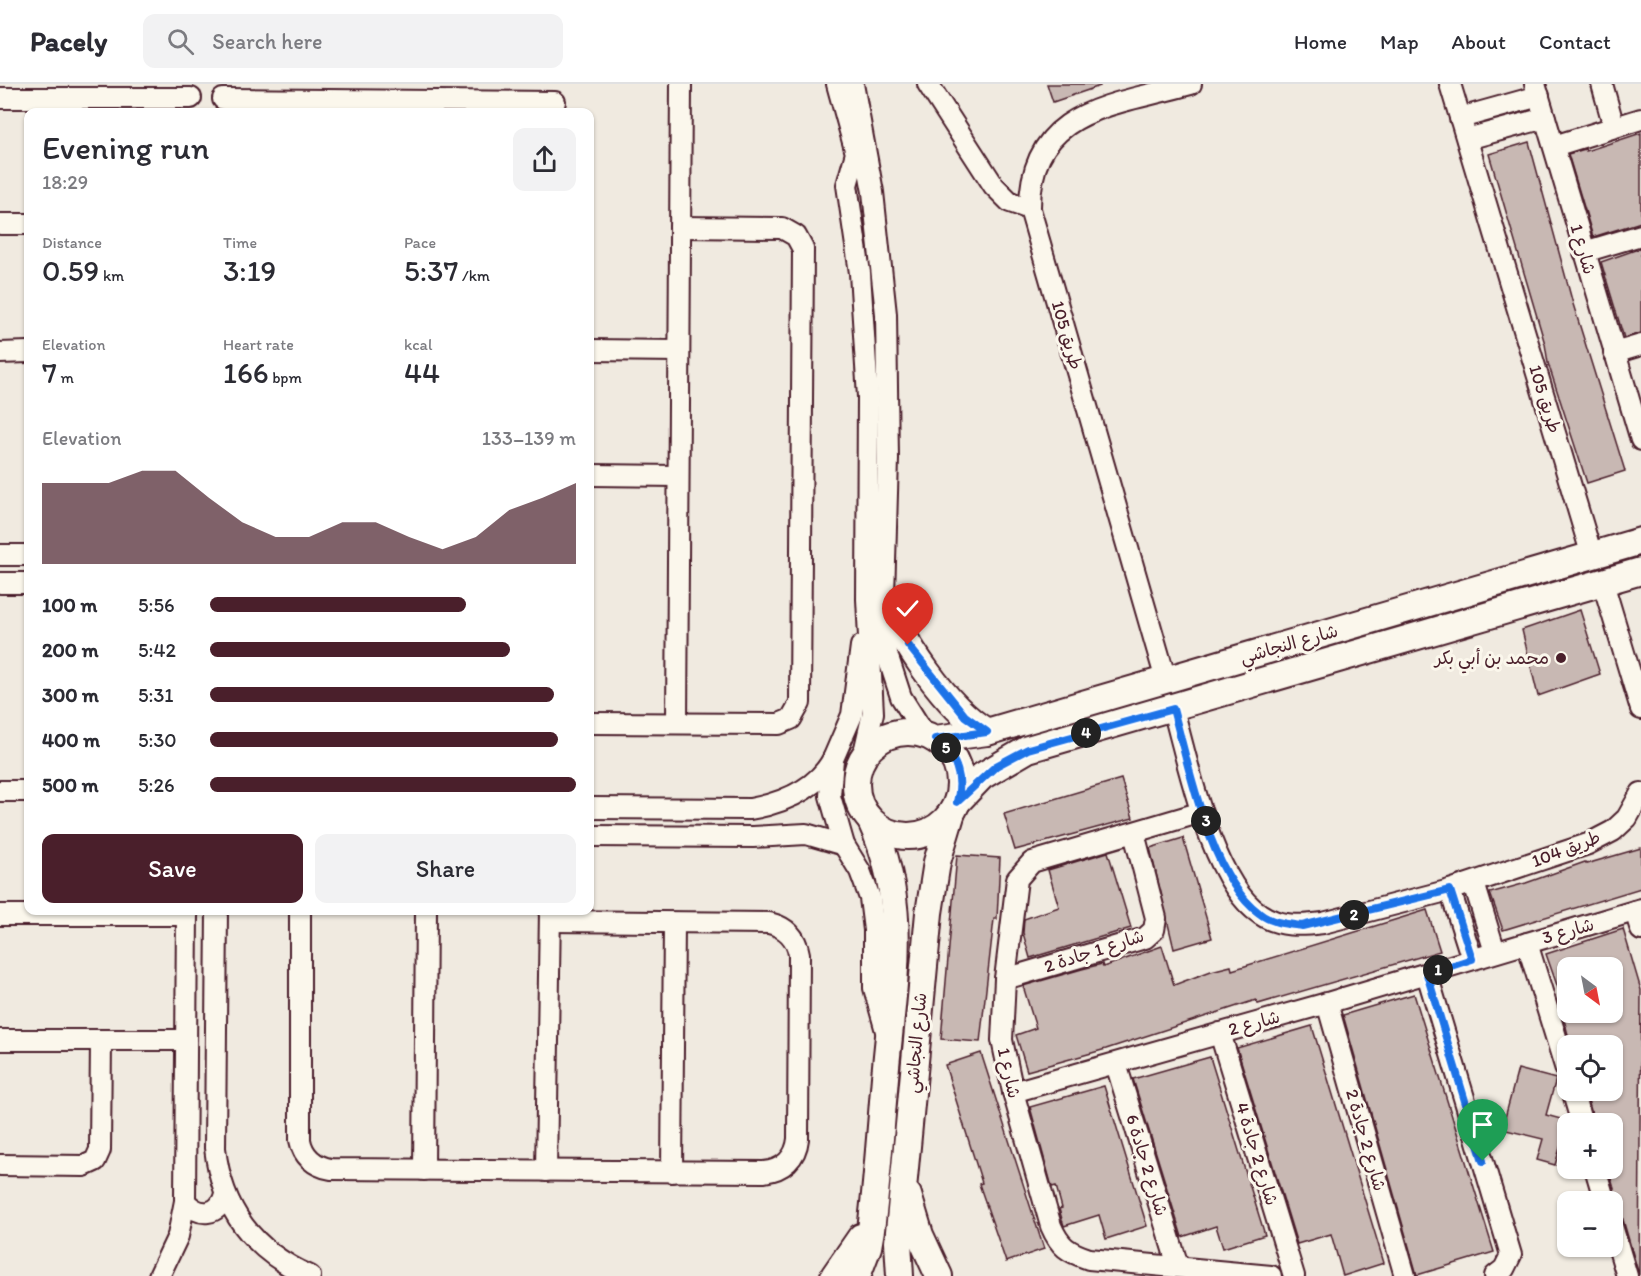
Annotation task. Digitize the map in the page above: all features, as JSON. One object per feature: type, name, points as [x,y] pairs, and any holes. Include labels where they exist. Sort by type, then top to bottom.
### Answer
[{"type":"main road","name":"شارع النجاشي","points":[[930,737],[987,732],[1641,541]]},
{"type":"main road","name":"شارع النجاشي","points":[[900,1276],[897,1258],[932,887],[954,807],[996,766],[1028,749],[1173,709],[1641,571]]},
{"type":"main road","points":[[875,597],[918,659],[965,716],[987,732]]},
{"type":"main road","points":[[1353,626],[1349,639],[1360,654]]},
{"type":"main road","points":[[1312,637],[1323,650],[1321,666]]},
{"type":"main road","points":[[914,732],[930,737],[952,756],[957,767],[960,778],[954,807],[935,829],[913,836],[890,833],[871,821],[858,801],[856,790],[858,767],[871,747],[890,735],[914,732]]},
{"type":"main road","name":"شارع النجاشي","points":[[857,1276],[868,1247],[873,1212],[897,943],[897,917],[889,868],[871,821]]},
{"type":"main road","points":[[904,1176],[920,1235],[939,1276]]},
{"type":"main road","points":[[834,1276],[858,1241],[873,1212]]},
{"type":"street","points":[[677,723],[681,84]]},
{"type":"street","points":[[837,84],[856,153],[847,185],[860,273],[868,386],[875,597],[873,713],[863,757]]},
{"type":"street","points":[[594,808],[750,809],[768,806],[800,792],[828,769],[852,715],[875,597],[888,459],[886,314],[875,212],[853,84]]},
{"type":"street","points":[[928,84],[994,186],[1011,202],[1030,209]]},
{"type":"street","name":"طريق 105","points":[[1166,680],[1030,209],[1030,184],[1034,169],[1051,137],[1065,125],[1083,114],[1191,84]]},
{"type":"street","name":"طريق 105","points":[[1450,84],[1592,556]]},
{"type":"street","points":[[1602,84],[1614,127]]},
{"type":"street","points":[[1460,118],[1537,90],[1554,146],[1641,119]]},
{"type":"street","points":[[0,98],[191,98]]},
{"type":"street","points":[[223,98],[555,99]]},
{"type":"street","points":[[1467,140],[1545,118]]},
{"type":"street","name":"شارع 1","points":[[1554,146],[1641,440]]},
{"type":"street","points":[[0,224],[24,224]]},
{"type":"street","points":[[594,723],[779,724],[791,719],[799,709],[804,257],[796,236],[782,228],[680,227]]},
{"type":"street","points":[[1584,252],[1641,235]]},
{"type":"street","points":[[1614,353],[1641,345]]},
{"type":"street","points":[[594,350],[679,351]]},
{"type":"street","points":[[0,353],[24,352]]},
{"type":"street","points":[[594,475],[678,476]]},
{"type":"street","points":[[0,555],[24,555]]},
{"type":"street","points":[[0,583],[24,583]]},
{"type":"street","points":[[1603,583],[1637,684],[1641,709]]},
{"type":"street","points":[[875,597],[892,676],[911,717],[930,737]]},
{"type":"street","name":"طريق 104","points":[[1173,709],[1202,812],[1234,887],[1260,914],[1280,923],[1302,926],[1323,923],[1474,883],[1588,844],[1605,835],[1627,818],[1641,793]]},
{"type":"street","points":[[833,759],[831,796],[844,845],[860,871],[870,898],[874,930],[874,988],[889,1041]]},
{"type":"street","points":[[0,791],[24,791]]},
{"type":"street","name":"شارع 1","points":[[1202,812],[1032,862],[1023,870],[1017,879],[1005,979],[1002,1040],[1013,1092],[1051,1226],[1063,1248],[1089,1259],[1271,1276]]},
{"type":"street","name":"شارع 1 جادة 2","points":[[1005,979],[1145,938],[1154,930],[1156,918],[1134,833]]},
{"type":"street","points":[[594,836],[753,837],[806,834],[844,845]]},
{"type":"street","points":[[1474,883],[1495,952]]},
{"type":"street","points":[[1450,890],[1472,959]]},
{"type":"street","points":[[1638,910],[1641,930]]},
{"type":"street","name":"شارع 3","points":[[1495,952],[1638,910]]},
{"type":"street","points":[[0,915],[24,915]]},
{"type":"street","points":[[159,1276],[172,1254],[185,1201],[187,915]]},
{"type":"street","points":[[217,915],[215,1149],[225,1194],[232,1210],[254,1238],[284,1262],[310,1276]]},
{"type":"street","points":[[300,915],[300,1140],[304,1152],[312,1162],[331,1169],[424,1170],[546,1171],[672,1172],[771,1172],[790,1160],[798,1139],[799,954],[795,941],[782,927],[769,923],[674,922],[550,916],[546,1171]]},
{"type":"street","points":[[424,1170],[426,915]]},
{"type":"street","points":[[672,1172],[674,922]]},
{"type":"street","points":[[1527,943],[1557,1040]]},
{"type":"street","name":"شارع 2","points":[[1013,1092],[1427,974],[1495,952]]},
{"type":"street","points":[[1427,974],[1511,1255],[1504,1269],[1495,1276]]},
{"type":"street","name":"شارع 2 جادة 2","points":[[1327,1003],[1405,1276]]},
{"type":"street","name":"شارع 2 جادة 4","points":[[1220,1033],[1294,1276]]},
{"type":"street","points":[[0,1040],[186,1040]]},
{"type":"street","points":[[0,1165],[84,1166],[95,1161],[100,1150],[101,1040]]},
{"type":"street","name":"شارع 2 جادة 6","points":[[1116,1064],[1178,1266]]},
{"type":"street","points":[[185,1201],[194,1211],[207,1213],[219,1207],[225,1194]]},
{"type":"street","points":[[1622,1257],[1628,1276]]},
{"type":"building","points":[[1047,84],[1099,84],[1100,86],[1053,102]]},
{"type":"building","points":[[1641,133],[1641,222],[1593,237],[1568,154],[1585,149],[1586,151]]},
{"type":"building","points":[[1529,142],[1573,304],[1625,471],[1587,483],[1548,363],[1545,344],[1489,154]]},
{"type":"building","points":[[1641,248],[1641,333],[1624,338],[1601,262]]},
{"type":"building","name":"محمد بن أبي بكر","points":[[1580,610],[1600,674],[1538,696],[1522,630]]},
{"type":"building","points":[[1121,779],[1133,818],[1015,850],[1004,814]]},
{"type":"building","points":[[1183,838],[1212,938],[1174,949],[1150,848]]},
{"type":"building","points":[[1641,848],[1641,888],[1503,930],[1490,893],[1585,862],[1586,864]]},
{"type":"building","points":[[1108,852],[1131,928],[1030,958],[1023,933],[1024,919],[1059,907],[1048,870]]},
{"type":"building","points":[[957,855],[1000,858],[997,919],[994,919],[980,1042],[941,1039]]},
{"type":"building","points":[[1427,910],[1440,951],[1258,1004],[1256,1000],[1106,1049],[1027,1071],[1016,1035],[1036,1028],[1023,986],[1102,964],[1103,967],[1162,946],[1174,985],[1211,971],[1231,966],[1232,970]]},
{"type":"building","points":[[1623,929],[1641,990],[1639,1275],[1623,1220],[1623,1191],[1615,1191],[1611,1179],[1623,1179],[1623,1113],[1592,1113],[1588,1101],[1623,1101],[1623,1035],[1568,1035],[1565,1023],[1623,1023],[1623,957],[1557,957],[1557,985],[1546,954]]},
{"type":"building","points":[[1414,994],[1494,1252],[1417,1275],[1343,1015]]},
{"type":"building","points":[[1312,1026],[1384,1263],[1343,1276],[1331,1234],[1297,1244],[1237,1048]]},
{"type":"building","points":[[981,1053],[1044,1249],[1006,1262],[979,1184],[982,1183],[945,1065]]},
{"type":"building","points":[[1210,1057],[1265,1235],[1223,1248],[1216,1226],[1182,1237],[1133,1079]]},
{"type":"building","points":[[1518,1069],[1556,1079],[1546,1115],[1557,1118],[1555,1165],[1537,1160],[1543,1139],[1502,1129]]},
{"type":"building","points":[[1104,1086],[1147,1226],[1106,1239],[1099,1215],[1064,1226],[1056,1186],[1052,1187],[1030,1107]]},
{"type":"place","name":"محمد بن أبي بكر","points":[[1561,658]]},
{"type":"route","points":[[908,645],[965,716],[987,732],[935,739],[952,756],[957,767],[960,790],[957,802],[982,776],[1028,749],[1173,709],[1202,812],[1222,863],[1234,887],[1260,914],[1280,923],[1302,926],[1323,923],[1450,890],[1472,959],[1427,974],[1483,1161]]}]
